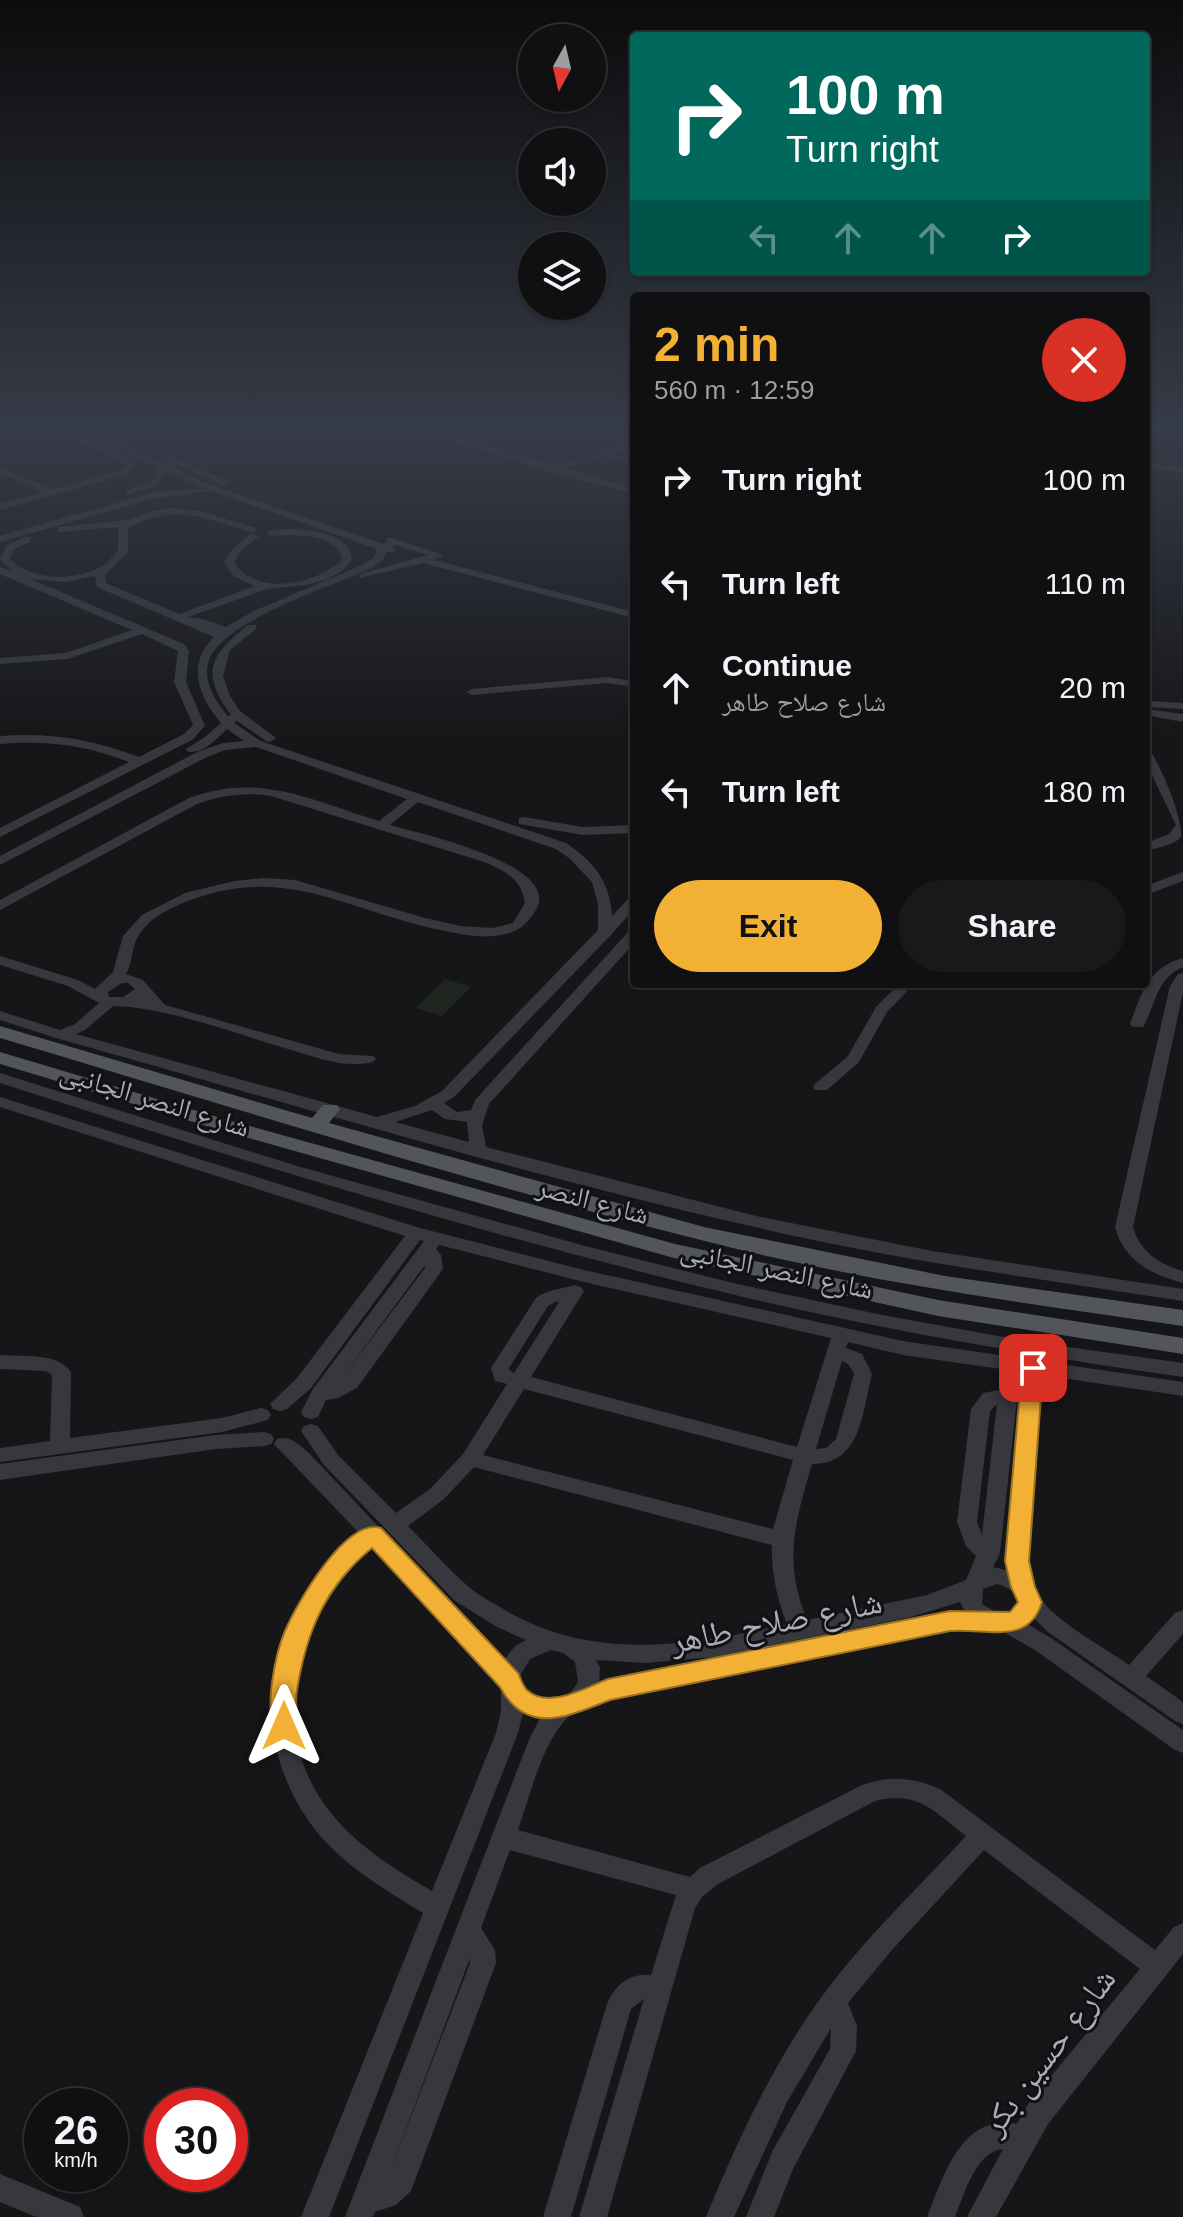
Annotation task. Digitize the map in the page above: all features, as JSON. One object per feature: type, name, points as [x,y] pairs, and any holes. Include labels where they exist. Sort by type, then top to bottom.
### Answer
[{"type":"main road","name":"شارع النصر","points":[[0,1032],[316,1126],[703,1234],[945,1284],[1183,1318]]},
{"type":"main road","name":"شارع النصر","points":[[0,1058],[232,1128],[674,1251],[938,1308],[1183,1346]]},
{"type":"main road","points":[[316,1126],[330,1109]]},
{"type":"street","points":[[44,533],[19,541],[5,555],[9,565],[28,574],[73,578],[101,585],[224,634]]},
{"type":"street","points":[[260,533],[230,557],[233,571],[244,581],[268,585],[299,584],[317,579],[340,569],[348,558],[343,548],[324,538],[303,533]]},
{"type":"street","points":[[338,533],[426,561],[630,614]]},
{"type":"street","points":[[371,533],[439,555],[630,606]]},
{"type":"street","points":[[101,585],[98,578],[103,570],[123,552],[122,534]]},
{"type":"street","points":[[382,548],[396,542]]},
{"type":"street","points":[[382,548],[379,558],[366,567],[257,614],[224,634],[202,662],[201,679],[208,697],[232,720],[264,741],[536,835],[571,852],[597,877],[604,892],[605,933]]},
{"type":"street","points":[[232,720],[217,676],[220,658],[242,633],[270,617],[374,571],[426,561],[439,555]]},
{"type":"street","points":[[0,570],[182,648],[180,682],[199,726],[188,737],[0,833]]},
{"type":"street","points":[[73,578],[103,570]]},
{"type":"street","points":[[237,595],[244,581]]},
{"type":"street","points":[[185,620],[201,608],[268,585]]},
{"type":"street","points":[[159,609],[201,608]]},
{"type":"street","points":[[0,661],[67,656],[142,630]]},
{"type":"street","points":[[472,692],[607,680],[630,683]]},
{"type":"street","points":[[1150,705],[1183,706]]},
{"type":"street","points":[[1150,713],[1183,718]]},
{"type":"street","points":[[0,848],[209,740],[232,720]]},
{"type":"street","points":[[0,740],[45,737],[76,740],[140,762]]},
{"type":"street","points":[[209,740],[225,741],[223,747]]},
{"type":"street","points":[[0,861],[203,754],[223,747],[264,741],[529,823],[583,831],[630,829]]},
{"type":"street","points":[[1150,759],[1159,771],[1182,825],[1174,837],[1150,846]]},
{"type":"street","points":[[0,906],[193,801],[218,792],[246,789],[273,792],[506,867],[525,882],[530,891],[531,910],[526,920],[507,931],[464,932],[312,886],[278,882],[241,884],[189,896],[148,918],[130,937],[124,966],[111,995],[86,1028],[83,1035],[85,1042]]},
{"type":"street","points":[[381,826],[418,796]]},
{"type":"street","points":[[1150,889],[1183,876]]},
{"type":"street","points":[[378,1122],[436,1102],[458,1084],[630,905]]},
{"type":"street","points":[[478,1150],[474,1125],[476,1114],[488,1093],[630,938]]},
{"type":"street","points":[[0,960],[338,1059],[368,1059]]},
{"type":"street","points":[[1138,1024],[1155,977],[1166,968],[1183,962]]},
{"type":"street","points":[[124,966],[137,986],[164,1009]]},
{"type":"street","points":[[1183,977],[1177,986],[1124,1227],[1132,1249],[1142,1260],[1183,1277]]},
{"type":"street","points":[[61,1035],[80,1027],[111,995],[137,986]]},
{"type":"street","points":[[111,995],[134,998],[137,986]]},
{"type":"street","points":[[821,1087],[854,1059],[881,1010],[903,988]]},
{"type":"street","name":"شارع النصر الجانبى","points":[[0,1015],[85,1042],[643,1195],[814,1234],[991,1267],[1183,1295]]},
{"type":"street","name":"شارع النصر الجانبى","points":[[0,1078],[422,1208],[608,1257],[950,1333],[1183,1370]]},
{"type":"street","points":[[0,1102],[416,1233],[431,1244],[584,1276],[838,1343],[1183,1389]]},
{"type":"street","points":[[436,1102],[443,1112],[451,1116],[470,1117],[476,1114]]},
{"type":"street","points":[[0,1455],[222,1425],[261,1415],[280,1404],[304,1383],[416,1233]]},
{"type":"street","points":[[0,1472],[216,1442],[300,1440],[314,1412],[431,1244]]},
{"type":"street","points":[[314,1412],[331,1393],[350,1383],[434,1269],[431,1244]]},
{"type":"street","points":[[387,1272],[406,1277]]},
{"type":"street","points":[[438,1908],[368,1864],[345,1845],[320,1818],[297,1776],[284,1726],[283,1694],[296,1633],[323,1584],[347,1555],[437,1494],[470,1459],[584,1276]]},
{"type":"street","points":[[518,1383],[804,1456],[830,1455],[845,1440],[863,1374],[855,1359],[838,1343]]},
{"type":"street","points":[[800,1630],[786,1585],[782,1539],[838,1343]]},
{"type":"street","points":[[0,1362],[49,1365],[62,1372],[60,1447]]},
{"type":"street","points":[[1011,1365],[989,1556],[975,1583],[972,1605],[997,1622],[1043,1644],[1183,1743]]},
{"type":"street","points":[[997,1622],[1021,1619],[1029,1608],[1017,1549],[1033,1368]]},
{"type":"street","points":[[989,1556],[973,1540],[967,1522],[981,1409],[990,1398],[1008,1395]]},
{"type":"street","points":[[280,1404],[295,1403],[314,1412],[331,1460],[519,1698],[539,1708],[571,1703]]},
{"type":"street","points":[[261,1415],[256,1425],[274,1442],[298,1454],[384,1530],[477,1605],[505,1621],[576,1649],[590,1668],[586,1690],[543,1732],[467,1930],[482,1950],[483,1963],[401,2181],[392,2193],[363,2207]]},
{"type":"street","points":[[1004,1426],[1027,1430]]},
{"type":"street","points":[[470,1459],[782,1539]]},
{"type":"street","points":[[975,1583],[987,1576],[1006,1577],[1056,1626],[1183,1714]]},
{"type":"street","name":"شارع صلاح طاهر","points":[[576,1649],[622,1656],[668,1655],[933,1602],[975,1583]]},
{"type":"street","points":[[1131,1678],[1183,1619]]},
{"type":"street","name":"شارع صلاح طاهر","points":[[571,1703],[608,1690],[950,1621],[997,1622]]},
{"type":"street","points":[[315,2217],[507,1733],[512,1711],[509,1670],[520,1652],[529,1646],[551,1641]]},
{"type":"street","points":[[593,2217],[658,1989],[684,1904],[693,1889],[709,1876],[879,1789],[906,1787],[932,1796],[1158,1967]]},
{"type":"street","points":[[720,2217],[780,2089],[835,2002],[853,1977],[983,1834]]},
{"type":"street","points":[[503,1837],[693,1889]]},
{"type":"street","name":"شارع حسين بكر","points":[[981,2217],[1038,2114],[1183,1935]]},
{"type":"street","points":[[557,2217],[620,2004],[626,1993],[635,1987],[647,1985],[658,1989]]},
{"type":"street","points":[[760,2217],[783,2160],[843,2051],[844,2026],[835,2002]]},
{"type":"street","points":[[941,2217],[970,2155],[983,2140],[1001,2134],[1022,2139]]},
{"type":"street","points":[[0,2188],[70,2217]]},
{"type":"shaded area","points":[[445,979],[471,987],[442,1016],[416,1008]]},
{"type":"route","points":[[284,1726],[283,1694],[296,1633],[323,1584],[347,1555],[373,1534],[509,1680],[519,1698],[539,1708],[564,1707],[578,1699],[608,1690],[950,1621],[976,1619],[1006,1623],[1021,1619],[1030,1602],[1019,1574],[1017,1549],[1033,1368]]}]
